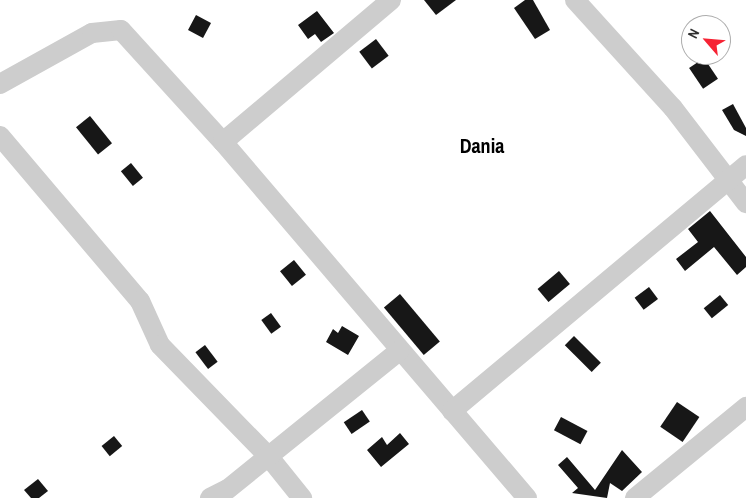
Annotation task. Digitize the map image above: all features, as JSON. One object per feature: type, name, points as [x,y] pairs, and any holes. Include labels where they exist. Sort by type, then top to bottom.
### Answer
[{"type":"street","points":[[223,142],[391,0]]},
{"type":"street","points":[[575,0],[672,108],[746,203]]},
{"type":"street","points":[[0,84],[92,34],[121,30],[223,142],[399,351],[527,498]]},
{"type":"street","points":[[0,136],[140,301],[160,345],[270,457],[302,498]]},
{"type":"street","points":[[452,411],[746,165]]},
{"type":"street","points":[[210,498],[228,489],[270,457],[399,351]]},
{"type":"street","points":[[635,498],[746,407]]},
{"type":"building","points":[[424,0],[456,0],[436,15]]},
{"type":"building","points":[[525,0],[533,0],[550,30],[535,39],[514,8]]},
{"type":"building","points":[[317,11],[334,33],[321,42],[315,34],[308,39],[298,25]]},
{"type":"building","points":[[196,15],[211,23],[203,38],[188,30]]},
{"type":"building","points":[[376,39],[389,56],[372,68],[359,52]]},
{"type":"building","points":[[694,65],[709,65],[718,79],[703,89],[689,68]]},
{"type":"building","points":[[733,104],[746,128],[746,136],[734,130],[722,110]]},
{"type":"building","points":[[90,116],[112,143],[98,155],[76,127]]},
{"type":"building","points":[[131,163],[143,178],[133,186],[121,171]]},
{"type":"building","points":[[710,211],[746,257],[746,267],[737,275],[714,247],[685,271],[676,259],[698,242],[688,229]]},
{"type":"building","points":[[294,260],[306,275],[292,286],[280,271]]},
{"type":"building","points":[[559,271],[570,284],[548,302],[538,289]]},
{"type":"building","points":[[649,287],[658,299],[644,310],[635,298]]},
{"type":"building","points":[[400,294],[440,341],[424,355],[384,307]]},
{"type":"building","points":[[720,295],[728,305],[712,318],[704,308]]},
{"type":"building","points":[[271,313],[281,327],[271,334],[261,320]]},
{"type":"building","points":[[342,326],[359,336],[348,355],[326,342],[333,329],[338,333]]},
{"type":"building","points":[[574,336],[601,363],[592,372],[565,345]]},
{"type":"building","points":[[205,345],[218,362],[208,369],[195,352]]},
{"type":"building","points":[[677,402],[699,417],[683,442],[660,427]]},
{"type":"building","points":[[362,410],[370,422],[352,434],[344,422]]},
{"type":"building","points":[[561,417],[587,431],[580,444],[554,430]]},
{"type":"building","points":[[400,433],[409,444],[381,467],[367,450],[382,437],[387,445]]},
{"type":"building","points":[[114,436],[122,446],[110,456],[102,446]]},
{"type":"building","points":[[622,450],[642,472],[622,491],[610,483],[607,498],[572,493],[578,488],[558,465],[567,457],[595,490]]},
{"type":"building","points":[[38,479],[48,491],[39,498],[31,498],[24,490]]},
{"type":"district","name":"Dania","points":[[482,145]]}]
